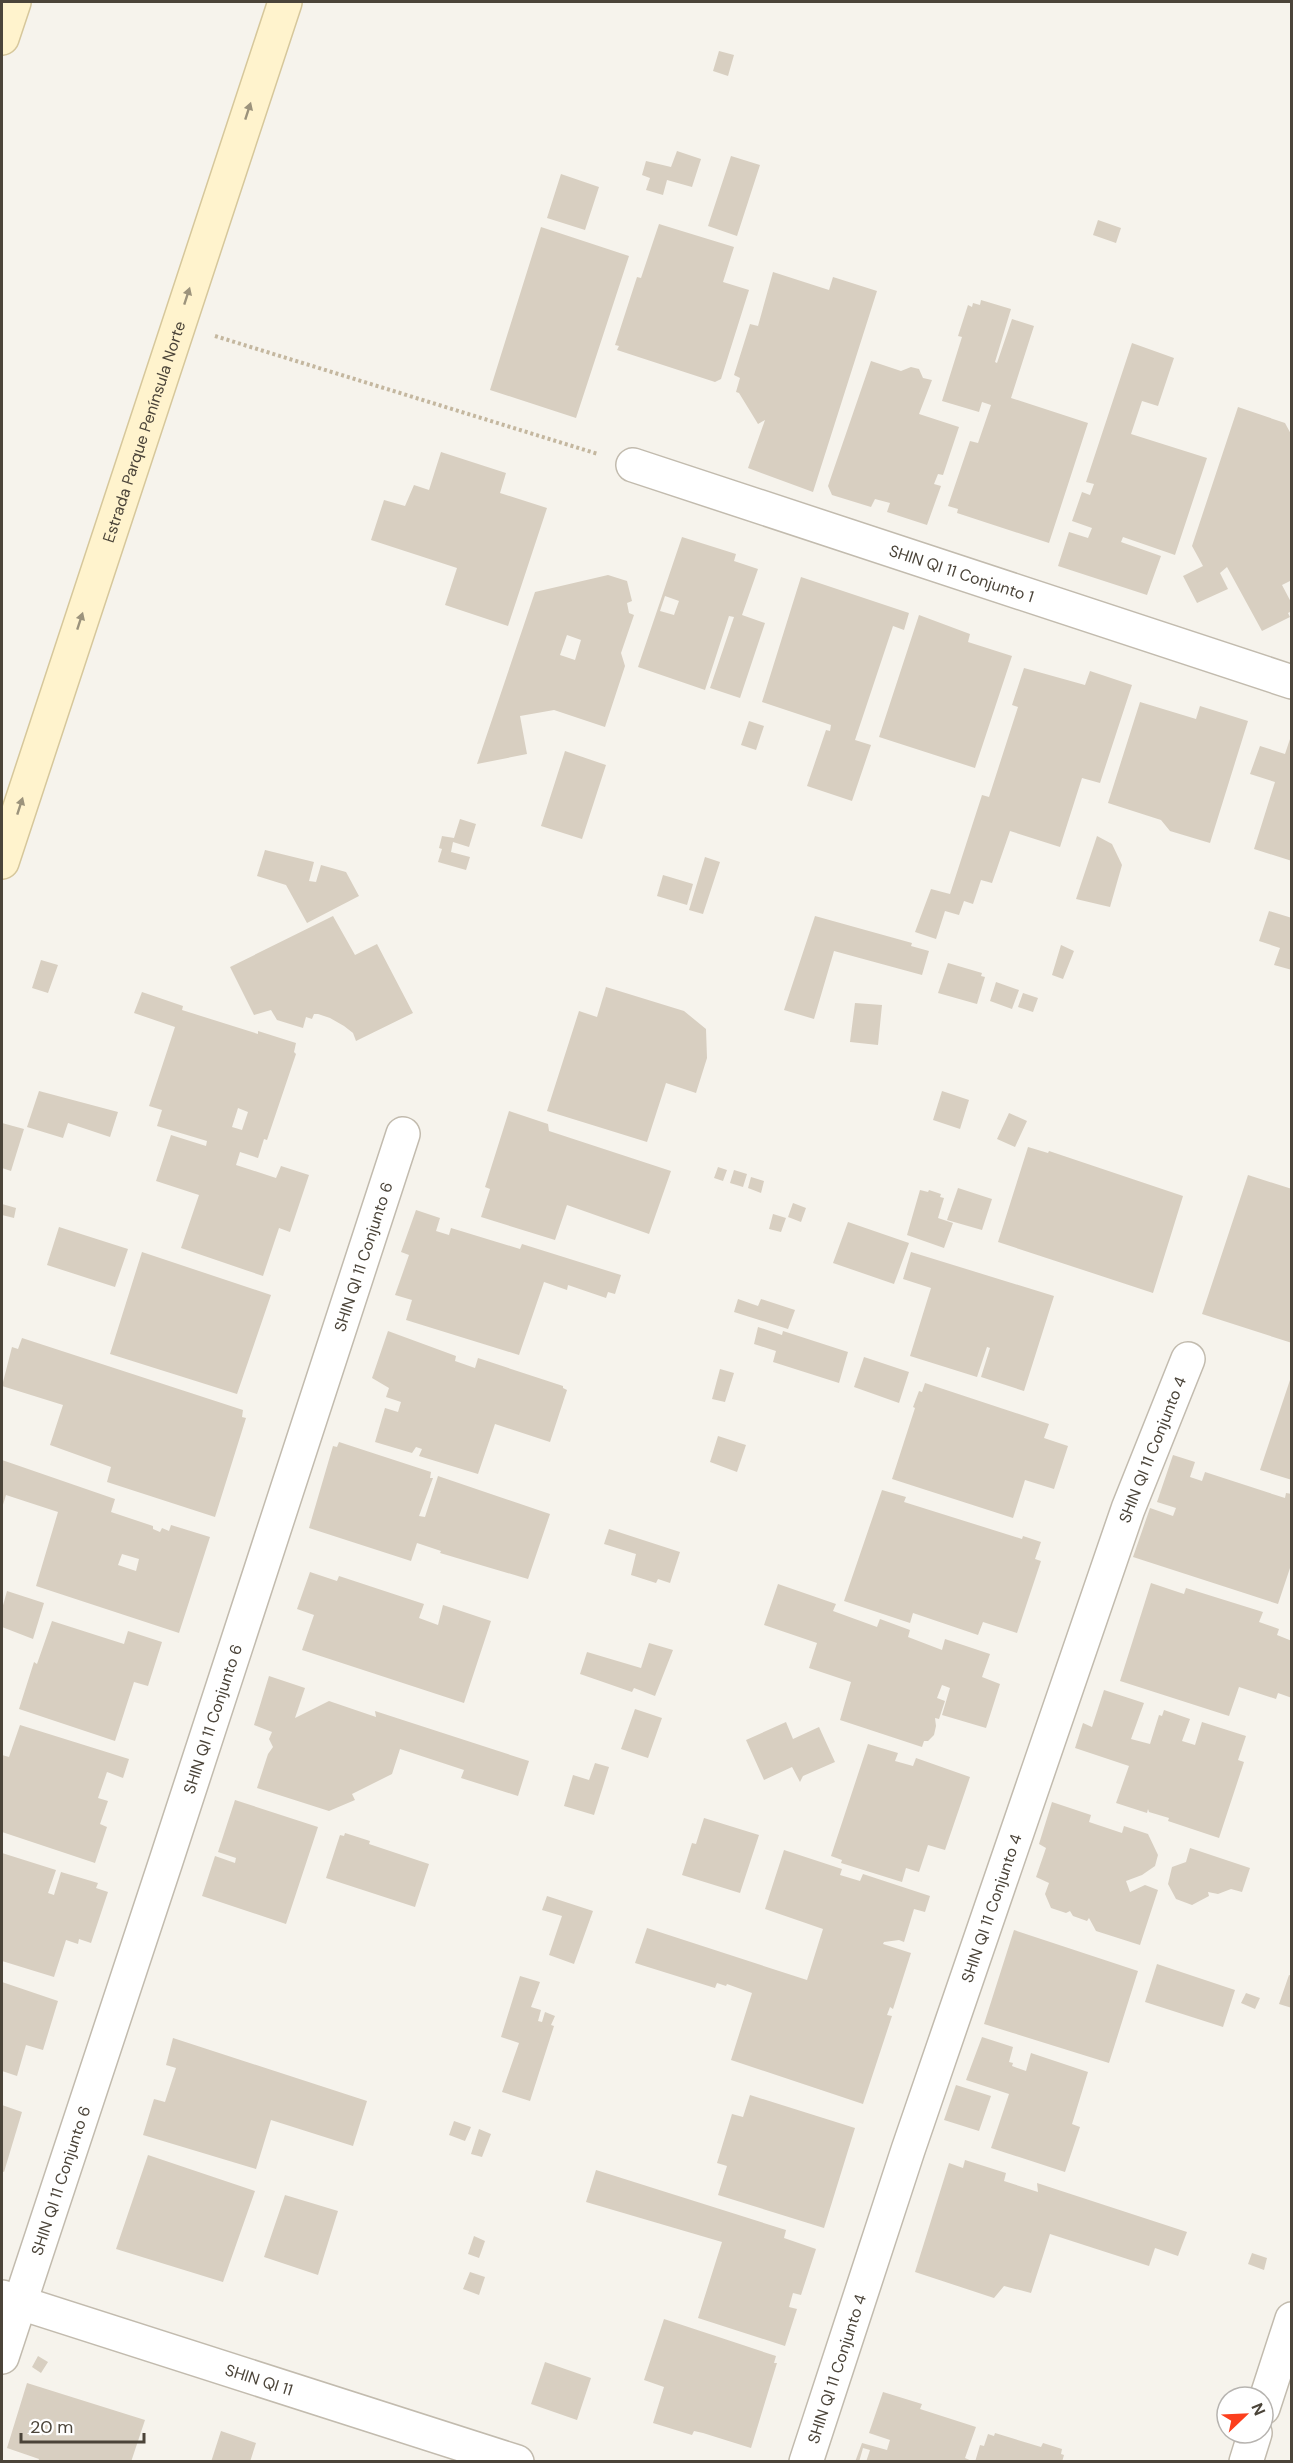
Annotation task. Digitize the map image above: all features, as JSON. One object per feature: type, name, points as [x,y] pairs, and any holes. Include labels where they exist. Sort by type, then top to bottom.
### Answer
[{"type":"main road","points":[[2,38],[14,2]]},
{"type":"main road","name":"Estrada Parque Península Norte","points":[[2,862],[177,324],[285,2]]},
{"type":"street","name":"SHIN QI 11 Conjunto 1","points":[[633,465],[1292,682]]},
{"type":"street","name":"SHIN QI 11 Conjunto 6","points":[[2,2357],[10,2300],[166,1861],[403,1134]]},
{"type":"street","name":"SHIN QI 11 Conjunto 4","points":[[806,2462],[908,2150],[1128,1509],[1188,1359]]},
{"type":"street","name":"SHIN QI 11","points":[[10,2300],[517,2462]]},
{"type":"street","points":[[1270,2385],[1292,2319]]},
{"type":"street","points":[[1246,2462],[1251,2445]]},
{"type":"path","points":[[177,324],[633,465]]},
{"type":"building","points":[[719,51],[734,55],[728,76],[713,71]]},
{"type":"building","points":[[677,151],[701,159],[692,187],[667,180],[663,195],[646,190],[650,178],[642,175],[646,161],[671,167]]},
{"type":"building","points":[[731,156],[760,165],[737,236],[708,226]]},
{"type":"building","points":[[561,174],[599,187],[585,230],[547,218]]},
{"type":"building","points":[[1098,220],[1121,228],[1116,243],[1093,235]]},
{"type":"building","points":[[659,224],[734,247],[723,282],[749,290],[721,379],[715,382],[617,350],[619,346],[615,345],[637,277],[641,278]]},
{"type":"building","points":[[541,227],[629,256],[576,418],[490,390]]},
{"type":"building","points":[[773,272],[829,290],[833,277],[877,291],[813,492],[748,468],[765,420],[758,424],[739,393],[736,392],[740,378],[734,375],[750,324],[758,326]]},
{"type":"building","points":[[981,300],[1011,309],[995,362],[997,363],[1012,319],[1034,326],[1011,398],[1088,423],[1049,543],[957,513],[958,509],[948,506],[970,441],[978,443],[991,405],[982,402],[979,412],[942,401],[962,337],[958,336],[968,305],[972,307],[973,303],[980,305]]},
{"type":"building","points":[[1132,343],[1174,358],[1158,406],[1142,401],[1131,434],[1207,458],[1175,555],[1123,537],[1121,542],[1161,556],[1147,595],[1058,566],[1069,532],[1088,538],[1092,528],[1072,521],[1082,492],[1090,495],[1094,484],[1086,482]]},
{"type":"building","points":[[871,361],[901,371],[911,367],[919,369],[923,378],[932,380],[919,414],[959,427],[943,475],[938,474],[934,484],[941,486],[927,525],[887,512],[890,503],[875,499],[871,507],[832,495],[828,486]]},
{"type":"building","points":[[1238,407],[1285,423],[1292,436],[1292,580],[1282,585],[1292,604],[1292,611],[1288,613],[1290,617],[1262,631],[1227,567],[1220,573],[1228,589],[1197,603],[1183,576],[1203,566],[1192,546]]},
{"type":"building","points":[[441,452],[506,473],[500,493],[547,508],[508,626],[445,605],[457,568],[371,540],[384,500],[405,506],[414,485],[429,490]]},
{"type":"building","points":[[682,537],[736,554],[734,561],[758,569],[742,615],[765,623],[740,698],[710,688],[734,617],[729,616],[705,690],[638,667]],"holes":[[[665,596],[679,601],[674,615],[660,611]]]},
{"type":"building","points":[[608,575],[627,581],[632,601],[627,603],[629,613],[634,615],[621,653],[625,666],[605,727],[554,710],[520,716],[527,754],[477,764],[535,592]],"holes":[[[567,635],[581,640],[575,660],[560,655]]]},
{"type":"building","points":[[801,577],[909,613],[904,630],[893,626],[855,740],[871,745],[852,801],[807,786],[826,730],[830,731],[831,725],[762,702]]},
{"type":"building","points":[[919,615],[970,634],[968,642],[1012,656],[975,768],[879,737]]},
{"type":"building","points":[[1024,668],[1085,685],[1090,671],[1132,685],[1100,783],[1082,778],[1060,847],[1010,831],[992,883],[981,880],[973,904],[964,901],[959,915],[945,911],[936,939],[915,932],[931,889],[950,894],[982,795],[989,797],[1018,707],[1012,705]]},
{"type":"building","points":[[1140,702],[1196,719],[1200,706],[1248,721],[1210,843],[1170,831],[1161,820],[1108,803]]},
{"type":"building","points":[[749,721],[764,726],[756,750],[741,745]]},
{"type":"building","points":[[1292,733],[1292,861],[1254,849],[1275,782],[1250,774],[1260,746],[1285,754]]},
{"type":"building","points":[[565,751],[606,765],[582,839],[541,826]]},
{"type":"building","points":[[460,819],[476,824],[469,847],[453,842],[451,852],[470,857],[466,870],[438,862],[442,849],[439,848],[442,836],[454,838]]},
{"type":"building","points":[[1097,836],[1112,844],[1122,865],[1110,907],[1076,899]]},
{"type":"building","points":[[265,850],[314,862],[309,881],[316,882],[321,865],[346,872],[359,896],[307,923],[286,885],[257,876]]},
{"type":"building","points":[[705,857],[720,862],[703,914],[689,910]]},
{"type":"building","points":[[663,875],[693,884],[687,905],[657,896]]},
{"type":"building","points":[[1269,911],[1292,918],[1292,970],[1274,965],[1280,948],[1259,941]]},
{"type":"building","points":[[333,916],[355,955],[377,944],[413,1013],[356,1041],[353,1033],[344,1026],[318,1014],[314,1014],[312,1019],[306,1017],[303,1028],[277,1020],[271,1010],[254,1015],[230,967]]},
{"type":"building","points":[[815,916],[912,943],[911,946],[929,951],[922,975],[834,951],[814,1019],[784,1010]]},
{"type":"building","points":[[1061,945],[1074,951],[1063,979],[1052,975]]},
{"type":"building","points":[[41,960],[58,965],[48,993],[32,988]]},
{"type":"building","points":[[948,963],[982,973],[981,976],[985,977],[977,1004],[938,993]]},
{"type":"building","points":[[996,982],[1019,990],[1012,1009],[990,1001]]},
{"type":"building","points":[[606,987],[684,1011],[706,1029],[707,1058],[696,1093],[666,1083],[647,1142],[547,1111],[579,1011],[597,1017]]},
{"type":"building","points":[[142,992],[183,1006],[182,1010],[258,1034],[258,1031],[296,1043],[294,1052],[296,1054],[267,1140],[264,1139],[258,1158],[240,1152],[236,1165],[276,1178],[281,1166],[309,1175],[290,1232],[279,1228],[263,1276],[181,1248],[199,1195],[156,1181],[171,1135],[206,1146],[207,1141],[157,1126],[162,1110],[149,1106],[175,1027],[134,1013]],"holes":[[[238,1108],[248,1112],[242,1130],[232,1127]]]},
{"type":"building","points":[[1023,993],[1038,998],[1033,1012],[1018,1007]]},
{"type":"building","points":[[855,1003],[882,1005],[878,1045],[850,1042]]},
{"type":"building","points":[[39,1091],[118,1112],[110,1137],[68,1123],[63,1138],[27,1127]]},
{"type":"building","points":[[942,1091],[969,1100],[960,1129],[933,1120]]},
{"type":"building","points":[[509,1111],[548,1124],[549,1131],[671,1171],[649,1234],[567,1205],[555,1240],[481,1217],[490,1189],[485,1187]]},
{"type":"building","points":[[1009,1113],[1027,1121],[1015,1147],[997,1139]]},
{"type":"building","points":[[2,1123],[24,1129],[11,1171],[2,1168]]},
{"type":"building","points":[[1028,1147],[1048,1153],[1049,1151],[1183,1196],[1153,1293],[998,1242]]},
{"type":"building","points":[[718,1167],[727,1170],[723,1181],[714,1178]]},
{"type":"building","points":[[734,1170],[747,1174],[743,1187],[730,1183]]},
{"type":"building","points":[[1248,1175],[1292,1189],[1292,1343],[1202,1314]]},
{"type":"building","points":[[751,1177],[764,1181],[761,1193],[748,1188]]},
{"type":"building","points":[[958,1188],[992,1199],[982,1230],[947,1220]]},
{"type":"building","points":[[920,1190],[941,1194],[940,1197],[944,1198],[938,1218],[953,1223],[944,1248],[907,1235]]},
{"type":"building","points":[[793,1203],[806,1208],[801,1222],[788,1217]]},
{"type":"building","points":[[2,1204],[16,1208],[14,1218],[2,1215]]},
{"type":"building","points":[[416,1210],[440,1218],[436,1231],[449,1235],[451,1228],[520,1249],[522,1244],[621,1275],[615,1294],[608,1292],[606,1298],[568,1285],[567,1290],[544,1282],[519,1355],[406,1320],[412,1300],[395,1295],[409,1255],[401,1252]]},
{"type":"building","points":[[773,1214],[786,1218],[781,1232],[769,1229]]},
{"type":"building","points":[[848,1222],[909,1243],[894,1284],[833,1263]]},
{"type":"building","points":[[59,1227],[128,1249],[115,1287],[47,1265]]},
{"type":"building","points":[[142,1252],[271,1295],[237,1394],[110,1354]]},
{"type":"building","points":[[911,1252],[1054,1296],[1024,1391],[981,1377],[990,1348],[987,1347],[977,1377],[910,1356],[931,1288],[903,1279]]},
{"type":"building","points":[[738,1299],[758,1306],[761,1299],[795,1310],[788,1329],[734,1312]]},
{"type":"building","points":[[758,1327],[782,1335],[783,1331],[848,1352],[839,1383],[773,1362],[776,1351],[754,1344]]},
{"type":"building","points":[[388,1331],[456,1356],[455,1361],[475,1368],[478,1358],[563,1386],[567,1390],[550,1442],[495,1424],[478,1474],[419,1456],[422,1449],[416,1447],[412,1453],[375,1442],[385,1408],[398,1412],[401,1402],[386,1397],[389,1388],[372,1378]]},
{"type":"building","points":[[22,1338],[243,1410],[242,1417],[246,1418],[215,1517],[107,1482],[111,1467],[50,1445],[63,1405],[2,1386],[12,1347],[18,1349]]},
{"type":"building","points":[[864,1357],[909,1372],[899,1403],[854,1387]]},
{"type":"building","points":[[720,1369],[734,1373],[725,1402],[712,1399]]},
{"type":"building","points":[[1292,1374],[1292,1480],[1260,1470]]},
{"type":"building","points":[[925,1383],[1049,1424],[1044,1438],[1068,1446],[1054,1489],[1025,1480],[1013,1518],[892,1479],[915,1408],[913,1407]]},
{"type":"building","points":[[718,1436],[746,1445],[737,1472],[710,1462]]},
{"type":"building","points":[[339,1442],[431,1472],[430,1478],[433,1478],[419,1516],[425,1517],[438,1476],[550,1514],[528,1579],[440,1553],[441,1551],[417,1543],[411,1561],[309,1528],[333,1446],[337,1447]]},
{"type":"building","points":[[1173,1455],[1195,1462],[1190,1477],[1202,1481],[1205,1472],[1285,1498],[1286,1493],[1292,1494],[1292,1562],[1278,1604],[1133,1557],[1150,1508],[1173,1516],[1176,1508],[1157,1502]]},
{"type":"building","points":[[2,1460],[115,1499],[111,1512],[153,1526],[153,1529],[160,1532],[162,1528],[169,1531],[171,1525],[210,1537],[179,1633],[36,1586],[58,1512],[6,1495],[2,1508]],"holes":[[[122,1554],[139,1559],[136,1571],[118,1565]]]},
{"type":"building","points":[[882,1490],[906,1497],[904,1502],[1022,1539],[1023,1536],[1041,1542],[1035,1559],[1041,1561],[1017,1633],[983,1622],[978,1635],[913,1613],[910,1623],[844,1601]]},
{"type":"building","points":[[609,1529],[680,1552],[670,1583],[658,1579],[656,1583],[631,1575],[636,1554],[604,1544]]},
{"type":"building","points":[[310,1572],[337,1581],[339,1576],[424,1604],[419,1618],[438,1625],[443,1605],[491,1621],[464,1703],[302,1650],[314,1615],[297,1609]]},
{"type":"building","points":[[1151,1583],[1184,1594],[1186,1588],[1263,1612],[1259,1622],[1279,1629],[1277,1635],[1292,1641],[1292,1698],[1278,1693],[1276,1699],[1239,1687],[1229,1716],[1120,1681]]},
{"type":"building","points":[[778,1584],[836,1604],[833,1611],[877,1627],[880,1619],[910,1630],[908,1637],[942,1650],[945,1639],[990,1654],[982,1677],[1000,1684],[986,1728],[942,1715],[950,1688],[942,1685],[937,1698],[945,1701],[939,1719],[935,1718],[934,1735],[928,1741],[924,1741],[922,1747],[840,1720],[851,1682],[809,1668],[817,1643],[764,1625]]},
{"type":"building","points":[[7,1591],[44,1603],[33,1639],[2,1627],[2,1609]]},
{"type":"building","points":[[52,1621],[124,1644],[128,1631],[162,1642],[148,1686],[134,1682],[115,1741],[19,1709],[34,1662],[37,1664]]},
{"type":"building","points":[[649,1643],[673,1650],[655,1696],[634,1688],[632,1692],[580,1674],[587,1652],[641,1668]]},
{"type":"building","points":[[269,1676],[305,1688],[295,1718],[329,1701],[376,1717],[375,1711],[529,1761],[518,1796],[461,1778],[464,1770],[400,1749],[392,1774],[352,1794],[355,1800],[329,1811],[257,1788],[268,1754],[273,1747],[269,1739],[272,1732],[254,1725]]},
{"type":"building","points":[[1104,1690],[1144,1703],[1131,1739],[1150,1744],[1159,1715],[1162,1716],[1164,1710],[1190,1719],[1182,1741],[1195,1745],[1202,1722],[1246,1736],[1238,1760],[1244,1762],[1219,1838],[1168,1821],[1169,1818],[1149,1812],[1148,1809],[1147,1813],[1116,1803],[1129,1766],[1075,1748],[1083,1723],[1092,1727]]},
{"type":"building","points":[[635,1709],[662,1718],[648,1758],[621,1749]]},
{"type":"building","points":[[786,1722],[793,1739],[819,1727],[835,1762],[803,1776],[800,1782],[792,1767],[764,1780],[746,1740]]},
{"type":"building","points":[[20,1725],[129,1759],[123,1778],[107,1772],[98,1798],[108,1801],[100,1824],[107,1827],[95,1863],[2,1832],[2,1755],[9,1757]]},
{"type":"building","points":[[868,1744],[898,1753],[895,1761],[913,1766],[916,1758],[970,1777],[945,1850],[928,1845],[919,1872],[906,1868],[902,1882],[841,1863],[842,1860],[831,1856]]},
{"type":"building","points":[[595,1763],[609,1767],[594,1815],[564,1806],[573,1775],[589,1780]]},
{"type":"building","points":[[235,1800],[318,1827],[286,1924],[202,1896],[215,1856],[235,1863],[236,1858],[218,1852]]},
{"type":"building","points":[[1052,1802],[1091,1815],[1089,1822],[1122,1833],[1124,1826],[1148,1834],[1158,1855],[1155,1866],[1142,1875],[1126,1881],[1130,1892],[1145,1885],[1158,1890],[1140,1945],[1096,1931],[1089,1918],[1087,1921],[1073,1916],[1070,1911],[1066,1913],[1051,1908],[1045,1894],[1049,1883],[1036,1877],[1046,1848],[1039,1844]]},
{"type":"building","points":[[704,1818],[759,1835],[740,1893],[682,1875],[692,1843],[696,1844]]},
{"type":"building","points":[[345,1833],[370,1841],[369,1844],[429,1864],[415,1907],[326,1878],[340,1835],[344,1836]]},
{"type":"building","points":[[1190,1848],[1250,1868],[1242,1892],[1231,1889],[1218,1894],[1208,1892],[1209,1896],[1192,1905],[1176,1899],[1168,1884],[1172,1867],[1186,1862]]},
{"type":"building","points":[[784,1850],[842,1869],[840,1875],[860,1881],[863,1874],[930,1896],[925,1912],[914,1909],[904,1942],[899,1940],[883,1944],[911,1953],[893,2009],[890,2007],[887,2015],[892,2016],[863,2104],[731,2060],[752,1993],[727,1984],[726,1986],[717,1983],[715,1988],[635,1963],[647,1928],[807,1980],[823,1929],[765,1909]]},
{"type":"building","points":[[2,1853],[56,1870],[48,1893],[54,1895],[61,1872],[98,1883],[96,1888],[108,1892],[91,1943],[79,1939],[78,1944],[66,1940],[54,1977],[2,1961]]},
{"type":"building","points":[[547,1896],[593,1911],[574,1964],[549,1955],[562,1916],[542,1910]]},
{"type":"building","points":[[1014,1930],[1138,1971],[1109,2063],[984,2024]]},
{"type":"building","points":[[1157,1964],[1235,1990],[1223,2027],[1145,2002]]},
{"type":"building","points":[[1289,1975],[1292,1976],[1292,2008],[1279,2004]]},
{"type":"building","points":[[520,1976],[540,1982],[531,2007],[541,2010],[538,2021],[542,2022],[545,2012],[555,2016],[551,2025],[554,2026],[530,2101],[502,2092],[519,2043],[501,2037]]},
{"type":"building","points":[[2,1982],[58,2001],[43,2050],[26,2045],[17,2076],[2,2071]]},
{"type":"building","points":[[1246,1993],[1260,1998],[1255,2009],[1241,2003]]},
{"type":"building","points":[[982,2037],[1013,2047],[1009,2062],[1013,2063],[1012,2066],[1026,2071],[1031,2053],[1088,2072],[1072,2124],[1080,2127],[1065,2172],[991,2148],[1009,2094],[966,2080]]},
{"type":"building","points":[[173,2038],[367,2101],[353,2146],[271,2120],[256,2169],[143,2135],[154,2099],[165,2102],[176,2068],[166,2065]]},
{"type":"building","points":[[956,2085],[991,2096],[979,2131],[944,2120]]},
{"type":"building","points":[[750,2095],[855,2128],[824,2228],[718,2195],[727,2166],[717,2163],[732,2114],[743,2117]]},
{"type":"building","points":[[2,2105],[22,2112],[4,2172],[2,2171]]},
{"type":"building","points":[[454,2121],[471,2127],[465,2141],[449,2135]]},
{"type":"building","points":[[479,2129],[491,2134],[482,2157],[471,2154]]},
{"type":"building","points":[[148,2155],[255,2191],[223,2282],[116,2249]]},
{"type":"building","points":[[965,2160],[1006,2173],[1004,2181],[1038,2192],[1037,2183],[1187,2232],[1178,2256],[1155,2248],[1149,2266],[1050,2234],[1031,2293],[1004,2286],[994,2298],[915,2272],[949,2163],[963,2168]]},
{"type":"building","points":[[596,2170],[786,2230],[784,2238],[816,2249],[801,2295],[793,2293],[789,2307],[797,2309],[785,2346],[698,2318],[722,2242],[586,2202]]},
{"type":"building","points":[[285,2195],[338,2211],[318,2275],[264,2257]]},
{"type":"building","points":[[474,2236],[485,2241],[479,2258],[468,2254]]},
{"type":"building","points":[[1252,2253],[1267,2258],[1264,2270],[1248,2264]]},
{"type":"building","points":[[470,2272],[485,2277],[479,2295],[463,2289]]},
{"type":"building","points":[[664,2319],[776,2356],[774,2363],[777,2363],[751,2448],[703,2433],[694,2431],[692,2435],[653,2423],[664,2387],[644,2380]]},
{"type":"building","points":[[38,2356],[48,2362],[41,2373],[32,2367]]},
{"type":"building","points":[[545,2362],[591,2378],[577,2420],[531,2404]]},
{"type":"building","points":[[27,2383],[145,2420],[131,2462],[38,2462],[39,2459],[7,2448]]},
{"type":"building","points":[[883,2392],[922,2404],[920,2409],[976,2427],[965,2458],[974,2462],[866,2462],[870,2450],[863,2448],[859,2462],[855,2462],[862,2443],[887,2450],[890,2440],[869,2433]]},
{"type":"building","points":[[221,2431],[256,2443],[250,2462],[211,2462]]},
{"type":"building","points":[[995,2433],[1041,2447],[1043,2443],[1062,2449],[1061,2454],[1064,2455],[1062,2462],[975,2462],[980,2445],[984,2446],[988,2434],[994,2436]]}]
